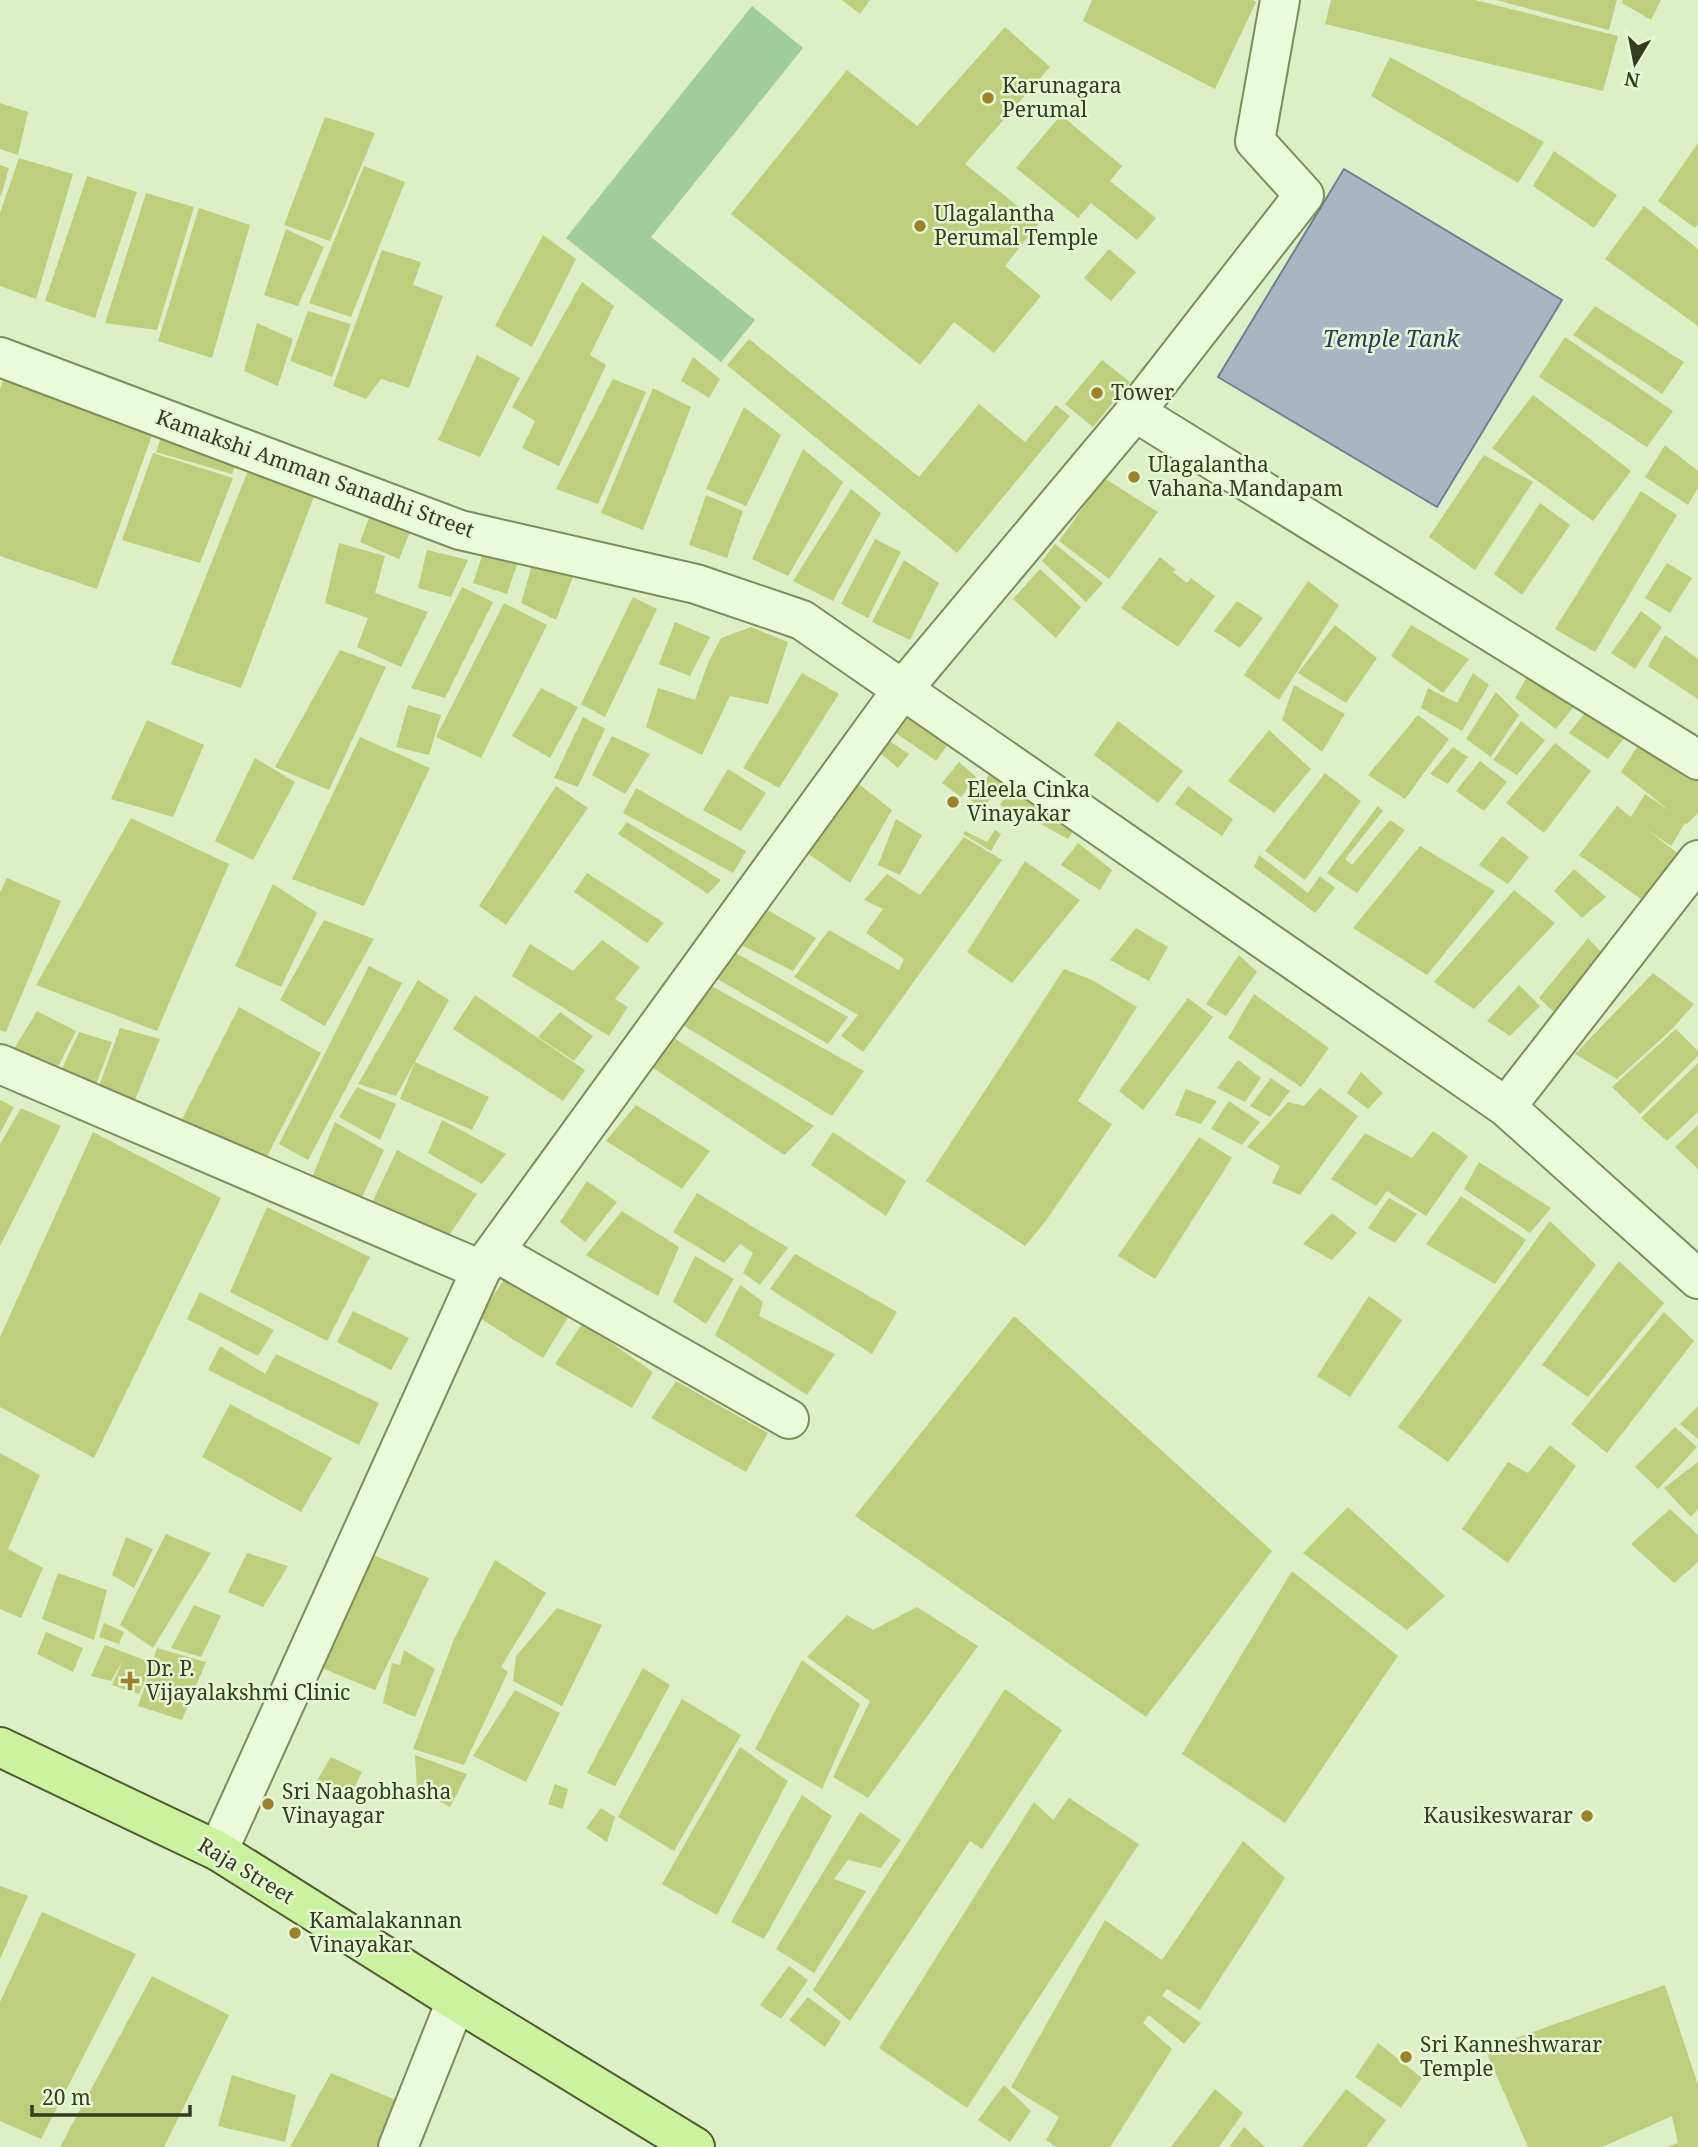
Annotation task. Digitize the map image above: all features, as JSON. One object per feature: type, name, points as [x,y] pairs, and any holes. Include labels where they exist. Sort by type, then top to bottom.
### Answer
[{"type":"main road","name":"Raja Street","points":[[0,1747],[218,1851],[695,2147]]},
{"type":"street","points":[[218,1851],[488,1261],[901,690],[1135,412],[1304,195],[1255,141],[1280,0]]},
{"type":"street","name":"Kamakshi Amman Sanadhi Street","points":[[0,357],[460,530],[696,584],[802,620],[1507,1107],[1698,1279]]},
{"type":"street","points":[[1135,412],[1698,761]]},
{"type":"street","points":[[1507,1107],[1698,860]]},
{"type":"street","points":[[0,1064],[488,1261],[789,1419]]},
{"type":"street","points":[[398,2147],[456,2001]]},
{"type":"green space","points":[[752,6],[803,48],[651,237],[755,320],[721,362],[566,238]]},
{"type":"water","name":"Temple Tank","points":[[1344,169],[1562,300],[1437,507],[1218,377]]},
{"type":"building","points":[[842,0],[870,0],[860,14]]},
{"type":"building","points":[[1092,0],[1256,2],[1215,89],[1083,21]]},
{"type":"building","points":[[1331,0],[1475,0],[1618,36],[1603,91],[1325,24]]},
{"type":"building","points":[[1496,0],[1617,0],[1609,30]]},
{"type":"building","points":[[1623,0],[1661,0],[1651,20],[1622,3]]},
{"type":"building","points":[[1005,27],[1050,67],[965,164],[1039,223],[1005,266],[1041,296],[994,353],[954,322],[920,365],[731,214],[847,70],[917,126]]},
{"type":"building","points":[[1390,57],[1544,142],[1518,183],[1371,96]]},
{"type":"building","points":[[0,103],[28,112],[18,155],[0,149]]},
{"type":"building","points":[[1061,115],[1122,166],[1110,181],[1156,218],[1137,240],[1091,203],[1078,218],[1016,168]]},
{"type":"building","points":[[325,117],[375,133],[330,241],[284,225]]},
{"type":"building","points":[[1698,143],[1698,224],[1695,228],[1658,201]]},
{"type":"building","points":[[1554,151],[1617,195],[1594,228],[1533,186]]},
{"type":"building","points":[[19,158],[73,174],[36,299],[0,286],[0,213]]},
{"type":"building","points":[[0,165],[9,168],[1,196],[0,196]]},
{"type":"building","points":[[364,166],[405,182],[351,317],[309,303]]},
{"type":"building","points":[[87,176],[137,192],[95,318],[45,301]]},
{"type":"building","points":[[146,193],[194,207],[157,330],[105,323]]},
{"type":"building","points":[[1644,206],[1698,249],[1698,326],[1605,259]]},
{"type":"building","points":[[199,208],[250,225],[212,358],[158,341]]},
{"type":"building","points":[[286,229],[324,247],[298,306],[264,295]]},
{"type":"building","points":[[543,235],[576,259],[532,347],[495,326]]},
{"type":"building","points":[[1109,249],[1136,272],[1111,301],[1084,278]]},
{"type":"building","points":[[382,250],[421,262],[413,285],[443,296],[409,388],[381,379],[366,399],[333,386]]},
{"type":"building","points":[[582,282],[614,306],[590,355],[606,365],[559,466],[522,448],[535,421],[512,407]]},
{"type":"building","points":[[1595,306],[1684,362],[1662,394],[1573,335]]},
{"type":"building","points":[[308,311],[351,324],[332,377],[290,361]]},
{"type":"building","points":[[257,323],[293,339],[278,386],[244,371]]},
{"type":"building","points":[[1565,337],[1673,411],[1647,447],[1539,377]]},
{"type":"building","points":[[749,339],[919,477],[979,404],[1025,442],[1056,405],[1070,416],[957,553],[727,365]]},
{"type":"building","points":[[477,355],[520,378],[480,457],[438,440]]},
{"type":"building","points":[[693,357],[720,379],[709,398],[681,381]]},
{"type":"building","name":"Tower","points":[[1102,360],[1130,382],[1093,427],[1065,404]]},
{"type":"building","points":[[6,371],[156,424],[97,589],[0,556],[0,389]]},
{"type":"building","points":[[613,379],[646,392],[598,504],[556,489]]},
{"type":"building","points":[[653,388],[691,407],[643,530],[601,513]]},
{"type":"building","points":[[1533,395],[1631,471],[1593,521],[1492,448]]},
{"type":"building","points":[[744,407],[781,435],[746,506],[706,489]]},
{"type":"building","points":[[165,425],[241,452],[232,474],[156,452]]},
{"type":"building","points":[[1665,445],[1698,471],[1698,488],[1688,505],[1645,477]]},
{"type":"building","points":[[803,449],[843,482],[788,576],[752,559]]},
{"type":"building","points":[[153,453],[233,478],[200,563],[122,540]]},
{"type":"building","points":[[1484,455],[1533,482],[1475,570],[1429,537]]},
{"type":"building","points":[[253,458],[318,486],[241,688],[171,664]]},
{"type":"building","points":[[1104,478],[1158,512],[1109,579],[1059,541]]},
{"type":"building","points":[[851,489],[881,513],[833,601],[793,581]]},
{"type":"building","points":[[1641,491],[1677,515],[1595,652],[1555,629]]},
{"type":"building","points":[[706,495],[743,511],[727,558],[689,545]]},
{"type":"building","points":[[1540,503],[1570,525],[1522,595],[1494,574]]},
{"type":"building","points":[[373,507],[414,522],[399,559],[360,542]]},
{"type":"building","points":[[875,539],[901,552],[868,618],[841,604]]},
{"type":"building","points":[[339,543],[385,556],[375,593],[428,612],[401,667],[357,647],[368,618],[325,603]]},
{"type":"building","points":[[1055,544],[1103,583],[1086,602],[1042,561]]},
{"type":"building","points":[[485,547],[520,556],[507,594],[473,583]]},
{"type":"building","points":[[427,550],[468,560],[451,597],[418,588]]},
{"type":"building","points":[[1160,557],[1187,583],[1191,578],[1215,596],[1178,647],[1121,608]]},
{"type":"building","points":[[904,560],[939,583],[910,640],[872,622]]},
{"type":"building","points":[[533,562],[573,577],[556,620],[521,603]]},
{"type":"building","points":[[1667,563],[1692,578],[1670,613],[1645,598]]},
{"type":"building","points":[[1040,569],[1081,607],[1056,638],[1013,599]]},
{"type":"building","points":[[1308,581],[1339,605],[1279,700],[1244,675]]},
{"type":"building","points":[[462,587],[493,602],[445,698],[411,688]]},
{"type":"building","points":[[633,597],[657,609],[605,717],[581,704]]},
{"type":"building","points":[[1237,601],[1263,618],[1240,648],[1214,631]]},
{"type":"building","points":[[504,603],[547,625],[481,758],[436,737]]},
{"type":"building","points":[[1641,611],[1662,627],[1635,669],[1611,653]]},
{"type":"building","points":[[675,622],[710,637],[690,676],[659,664]]},
{"type":"building","points":[[1335,625],[1377,658],[1346,703],[1298,673]]},
{"type":"building","points":[[1411,625],[1469,659],[1443,693],[1391,656]]},
{"type":"building","points":[[751,627],[788,642],[768,704],[730,696],[702,755],[646,727],[658,688],[695,700],[708,663],[721,638]]},
{"type":"building","points":[[1665,635],[1698,659],[1698,699],[1648,666]]},
{"type":"building","points":[[340,650],[386,667],[329,790],[275,767]]},
{"type":"building","points":[[1531,670],[1581,698],[1556,729],[1515,698]]},
{"type":"building","points":[[802,673],[839,694],[779,788],[743,768]]},
{"type":"building","points":[[1473,673],[1489,685],[1462,731],[1421,708],[1428,688],[1457,703]]},
{"type":"building","points":[[1294,685],[1345,714],[1322,752],[1282,720]]},
{"type":"building","points":[[541,688],[578,707],[550,758],[512,736]]},
{"type":"building","points":[[1496,692],[1519,715],[1491,757],[1466,739]]},
{"type":"building","points":[[905,701],[953,737],[936,761],[886,726]]},
{"type":"building","points":[[1593,703],[1631,729],[1608,759],[1569,733]]},
{"type":"building","points":[[408,705],[441,715],[429,755],[396,747]]},
{"type":"building","points":[[1418,715],[1449,739],[1405,799],[1368,775]]},
{"type":"building","points":[[583,717],[605,729],[578,787],[554,778]]},
{"type":"building","points":[[147,720],[204,745],[173,817],[111,799]]},
{"type":"building","points":[[1118,721],[1183,771],[1158,803],[1094,755]]},
{"type":"building","points":[[1521,721],[1545,740],[1517,775],[1493,760]]},
{"type":"building","points":[[1269,730],[1311,769],[1274,813],[1228,781]]},
{"type":"building","points":[[612,736],[650,754],[625,794],[592,775]]},
{"type":"building","points":[[882,736],[909,754],[898,768],[874,748]]},
{"type":"building","points":[[360,737],[430,768],[364,906],[292,879]]},
{"type":"building","points":[[1642,739],[1698,772],[1698,813],[1685,823],[1671,846],[1645,828],[1689,862],[1655,909],[1579,855],[1617,806],[1631,817],[1645,794],[1670,811],[1621,772]]},
{"type":"building","points":[[1555,743],[1591,771],[1544,833],[1506,803]]},
{"type":"building","points":[[1453,747],[1468,757],[1448,784],[1430,774]]},
{"type":"building","points":[[255,758],[295,782],[253,860],[215,841]]},
{"type":"building","points":[[1480,761],[1507,782],[1484,811],[1456,791]]},
{"type":"building","points":[[959,762],[976,777],[961,797],[942,783]]},
{"type":"building","points":[[728,769],[766,793],[741,831],[703,810]]},
{"type":"building","points":[[992,771],[1002,784],[981,810],[970,799]]},
{"type":"building","points":[[1325,773],[1361,801],[1305,880],[1265,851]]},
{"type":"building","points":[[851,778],[892,810],[850,883],[800,848]]},
{"type":"building","points":[[1014,783],[1041,807],[1030,823],[1000,805]]},
{"type":"building","points":[[556,786],[588,808],[506,925],[479,906]]},
{"type":"building","points":[[1188,786],[1233,819],[1222,836],[1175,804]]},
{"type":"building","points":[[636,788],[746,851],[733,873],[623,813]]},
{"type":"building","points":[[1378,806],[1383,811],[1345,859],[1352,865],[1390,820],[1405,830],[1357,893],[1327,873]]},
{"type":"building","points":[[1052,810],[1076,826],[1068,839],[1039,823]]},
{"type":"building","points":[[131,818],[229,864],[157,1031],[36,985]]},
{"type":"building","points":[[896,819],[922,835],[900,875],[878,865]]},
{"type":"building","points":[[627,822],[721,880],[708,894],[618,834]]},
{"type":"building","points":[[995,830],[1001,834],[991,851],[963,834],[965,831],[987,842]]},
{"type":"building","points":[[1502,836],[1529,857],[1508,884],[1479,865]]},
{"type":"building","points":[[964,837],[1002,860],[863,1052],[841,1036],[858,1015],[794,977],[829,930],[899,970],[904,959],[866,933],[883,909],[864,900],[887,874],[920,895]]},
{"type":"building","points":[[1078,843],[1112,870],[1100,890],[1061,865]]},
{"type":"building","points":[[1420,846],[1495,891],[1427,975],[1353,928]]},
{"type":"building","points":[[1259,855],[1308,893],[1320,876],[1335,888],[1315,913],[1254,867]]},
{"type":"building","points":[[1025,861],[1080,900],[1012,983],[967,952]]},
{"type":"building","points":[[1574,869],[1606,897],[1582,918],[1554,891]]},
{"type":"building","points":[[587,873],[664,923],[647,943],[574,892]]},
{"type":"building","points":[[7,878],[61,901],[6,1032],[0,1030],[0,892]]},
{"type":"building","points":[[273,884],[317,913],[281,987],[235,966]]},
{"type":"building","points":[[1514,890],[1555,923],[1474,1009],[1434,982]]},
{"type":"building","points":[[759,905],[816,938],[793,971],[733,941]]},
{"type":"building","points":[[324,920],[374,939],[325,1026],[280,1000]]},
{"type":"building","points":[[1136,928],[1168,947],[1149,981],[1110,960]]},
{"type":"building","points":[[1588,938],[1611,963],[1562,1020],[1539,998]]},
{"type":"building","points":[[602,940],[640,967],[615,999],[628,1007],[609,1036],[512,976],[530,944],[573,971]]},
{"type":"building","points":[[734,952],[848,1017],[828,1044],[716,978]]},
{"type":"building","points":[[1239,955],[1257,972],[1226,1016],[1206,1004]]},
{"type":"building","points":[[369,966],[402,983],[308,1160],[279,1144]]},
{"type":"building","points":[[1064,969],[1092,980],[1137,1007],[1078,1101],[1112,1124],[1045,1222],[1025,1246],[926,1181]]},
{"type":"building","points":[[1653,973],[1694,1004],[1672,1029],[1617,1079],[1575,1054]]},
{"type":"building","points":[[418,980],[449,1000],[396,1096],[358,1084]]},
{"type":"building","points":[[706,983],[864,1071],[832,1116],[676,1021]]},
{"type":"building","points":[[1519,985],[1540,1006],[1510,1036],[1487,1021]]},
{"type":"building","points":[[1254,994],[1329,1048],[1301,1087],[1228,1038]]},
{"type":"building","points":[[475,995],[585,1070],[563,1101],[453,1029]]},
{"type":"building","points":[[1188,998],[1213,1017],[1143,1110],[1119,1091]]},
{"type":"building","points":[[239,1007],[321,1053],[264,1162],[179,1125]]},
{"type":"building","points":[[37,1011],[76,1031],[57,1069],[14,1049]]},
{"type":"building","points":[[560,1012],[593,1036],[574,1061],[538,1037]]},
{"type":"building","points":[[120,1028],[160,1039],[132,1107],[97,1092]]},
{"type":"building","points":[[1676,1029],[1698,1051],[1698,1056],[1640,1114],[1612,1087]]},
{"type":"building","points":[[79,1032],[112,1042],[95,1087],[60,1073]]},
{"type":"building","points":[[669,1035],[814,1126],[784,1155],[650,1066]]},
{"type":"building","points":[[1238,1060],[1261,1078],[1245,1102],[1217,1088]]},
{"type":"building","points":[[415,1062],[489,1097],[472,1130],[400,1099]]},
{"type":"building","points":[[1698,1063],[1698,1112],[1667,1141],[1641,1118]]},
{"type":"building","points":[[1361,1072],[1383,1093],[1368,1109],[1347,1093]]},
{"type":"building","points":[[1271,1078],[1290,1091],[1270,1117],[1250,1106]]},
{"type":"building","points":[[357,1087],[396,1104],[380,1140],[339,1117]]},
{"type":"building","points":[[1320,1088],[1358,1116],[1300,1195],[1272,1183],[1280,1166],[1247,1147],[1288,1102],[1304,1106]]},
{"type":"building","points":[[1186,1089],[1217,1101],[1201,1124],[1175,1115]]},
{"type":"building","points":[[0,1100],[14,1107],[0,1133]]},
{"type":"building","points":[[1229,1101],[1260,1122],[1242,1145],[1211,1129]]},
{"type":"building","points":[[636,1105],[710,1151],[682,1189],[606,1141]]},
{"type":"building","points":[[21,1108],[61,1126],[0,1246],[0,1144]]},
{"type":"building","points":[[442,1120],[506,1154],[482,1184],[428,1153]]},
{"type":"building","points":[[335,1122],[384,1150],[359,1204],[310,1182]]},
{"type":"building","points":[[1698,1125],[1698,1169],[1675,1147]]},
{"type":"building","points":[[1433,1131],[1468,1156],[1426,1216],[1387,1191],[1376,1206],[1331,1179],[1365,1133],[1412,1158]]},
{"type":"building","points":[[93,1132],[221,1198],[94,1458],[0,1407],[0,1337]]},
{"type":"building","points":[[833,1132],[906,1181],[886,1216],[811,1165]]},
{"type":"building","points":[[1199,1137],[1232,1158],[1155,1279],[1118,1256]]},
{"type":"building","points":[[397,1150],[477,1194],[448,1237],[370,1207]]},
{"type":"building","points":[[1479,1162],[1551,1208],[1530,1233],[1464,1189]]},
{"type":"building","points":[[587,1181],[617,1202],[585,1242],[560,1222]]},
{"type":"building","points":[[697,1193],[788,1248],[760,1285],[743,1273],[753,1253],[740,1244],[724,1263],[673,1232]]},
{"type":"building","points":[[1461,1196],[1526,1240],[1495,1284],[1426,1244]]},
{"type":"building","points":[[1389,1198],[1417,1214],[1395,1243],[1368,1228]]},
{"type":"building","points":[[267,1207],[370,1257],[327,1341],[230,1292]]},
{"type":"building","points":[[622,1211],[679,1247],[658,1296],[586,1255]]},
{"type":"building","points":[[1332,1213],[1357,1233],[1332,1260],[1303,1244]]},
{"type":"building","points":[[1550,1221],[1596,1265],[1448,1462],[1398,1427]]},
{"type":"building","points":[[795,1254],[897,1312],[872,1354],[770,1289]]},
{"type":"building","points":[[695,1256],[734,1279],[706,1324],[673,1302]]},
{"type":"building","points":[[1619,1261],[1664,1303],[1588,1397],[1542,1365]]},
{"type":"building","points":[[508,1274],[570,1314],[543,1358],[478,1317]]},
{"type":"building","points":[[740,1285],[763,1302],[759,1316],[835,1354],[807,1395],[715,1335]]},
{"type":"building","points":[[200,1292],[274,1330],[258,1356],[187,1319]]},
{"type":"building","points":[[1369,1296],[1402,1320],[1350,1397],[1317,1376]]},
{"type":"building","points":[[353,1311],[409,1338],[391,1370],[337,1342]]},
{"type":"building","points":[[1664,1312],[1694,1341],[1607,1453],[1571,1424]]},
{"type":"building","points":[[1014,1316],[1272,1551],[1146,1717],[855,1516]]},
{"type":"building","points":[[583,1323],[653,1372],[632,1408],[555,1364]]},
{"type":"building","points":[[220,1346],[265,1374],[276,1354],[379,1403],[359,1445],[208,1370]]},
{"type":"building","points":[[676,1381],[768,1433],[746,1472],[651,1418]]},
{"type":"building","points":[[230,1404],[332,1458],[301,1512],[202,1457]]},
{"type":"building","points":[[1698,1406],[1698,1439],[1680,1424]]},
{"type":"building","points":[[1675,1427],[1697,1447],[1658,1489],[1635,1467]]},
{"type":"building","points":[[1550,1445],[1576,1466],[1508,1563],[1462,1529],[1508,1462],[1528,1473]]},
{"type":"building","points":[[0,1453],[40,1475],[8,1549],[43,1568],[21,1618],[0,1609]]},
{"type":"building","points":[[1698,1462],[1698,1509],[1691,1517],[1664,1488]]},
{"type":"building","points":[[1348,1507],[1445,1596],[1407,1630],[1303,1553]]},
{"type":"building","points":[[1670,1509],[1698,1535],[1698,1562],[1674,1583],[1631,1544]]},
{"type":"building","points":[[166,1534],[211,1553],[153,1648],[120,1625]]},
{"type":"building","points":[[126,1537],[153,1549],[134,1588],[112,1575]]},
{"type":"building","points":[[247,1553],[288,1566],[263,1607],[228,1592]]},
{"type":"building","points":[[373,1555],[429,1578],[375,1690],[322,1668]]},
{"type":"building","points":[[495,1560],[546,1593],[501,1667],[508,1672],[464,1765],[413,1749],[454,1639]]},
{"type":"building","points":[[1292,1571],[1398,1656],[1285,1823],[1182,1754]]},
{"type":"building","points":[[58,1573],[107,1590],[94,1640],[42,1619]]},
{"type":"building","points":[[194,1605],[221,1616],[201,1657],[171,1648]]},
{"type":"building","points":[[917,1607],[978,1646],[868,1798],[833,1777],[870,1701],[807,1657],[847,1615],[873,1630]]},
{"type":"building","points":[[557,1608],[602,1625],[562,1706],[513,1681],[516,1656]]},
{"type":"building","points":[[104,1623],[124,1632],[119,1644],[99,1637]]},
{"type":"building","points":[[46,1632],[83,1648],[73,1672],[37,1654]]},
{"type":"building","points":[[105,1645],[152,1663],[157,1648],[206,1662],[182,1720],[138,1706],[151,1668],[139,1694],[112,1685],[124,1658],[111,1681],[91,1676]]},
{"type":"building","points":[[404,1650],[435,1669],[415,1717],[383,1703],[392,1663],[400,1665]]},
{"type":"building","points":[[802,1660],[860,1704],[822,1789],[755,1749]]},
{"type":"building","points":[[643,1668],[670,1685],[615,1786],[587,1773]]},
{"type":"building","points":[[1005,1689],[1062,1730],[982,1849],[970,1841],[850,2021],[813,1990]]},
{"type":"building","points":[[515,1690],[560,1713],[526,1782],[473,1756]]},
{"type":"building","points":[[682,1699],[741,1735],[674,1851],[618,1817]]},
{"type":"building","points":[[740,1747],[788,1781],[717,1915],[662,1884]]},
{"type":"building","points":[[415,1755],[467,1774],[450,1807],[417,1789]]},
{"type":"building","points":[[331,1757],[362,1772],[351,1794],[317,1780]]},
{"type":"building","points":[[555,1784],[568,1789],[563,1809],[548,1804]]},
{"type":"building","points":[[802,1795],[832,1816],[764,1939],[731,1922]]},
{"type":"building","points":[[1069,1798],[1139,1844],[967,2108],[879,2048],[1034,1802],[1053,1820]]},
{"type":"building","points":[[601,1808],[615,1817],[607,1842],[586,1828]]},
{"type":"building","points":[[860,1812],[901,1840],[881,1868],[848,1860],[834,1879],[866,1891],[814,1973],[776,1949]]},
{"type":"building","points":[[1243,1841],[1285,1878],[1200,2010],[1167,1989],[1162,1996],[1201,2023],[1184,2044],[1149,2015],[1143,2023],[1172,2049],[1110,2147],[1056,2147],[1046,2140],[1059,2117],[1011,2087],[1105,1920],[1162,1960]]},
{"type":"building","points":[[0,1886],[28,1896],[0,1959]]},
{"type":"building","points":[[42,1912],[136,1954],[41,2139],[0,2121],[0,2002]]},
{"type":"building","points":[[789,1966],[808,1980],[781,2019],[760,2005]]},
{"type":"building","points":[[152,1976],[229,2015],[164,2147],[60,2147]]},
{"type":"building","points":[[1665,1985],[1698,2085],[1698,2147],[1667,2147],[1678,2143],[1672,2116],[1602,2147],[1528,2147],[1485,2049]]},
{"type":"building","points":[[808,1997],[841,2022],[825,2047],[789,2020]]},
{"type":"building","points":[[1378,2043],[1422,2078],[1401,2108],[1355,2077]]},
{"type":"building","points":[[331,2073],[396,2100],[382,2147],[290,2147]]},
{"type":"building","points":[[232,2075],[296,2095],[285,2142],[218,2126]]},
{"type":"building","points":[[1004,2085],[1031,2111],[1010,2142],[978,2120]]},
{"type":"building","points":[[1215,2089],[1243,2113],[1219,2147],[1171,2147]]},
{"type":"building","points":[[1346,2089],[1386,2120],[1366,2147],[1302,2147]]},
{"type":"building","points":[[1244,2127],[1265,2147],[1229,2147]]},
{"type":"place","name":"Karunagara Perumal","points":[[988,98]]},
{"type":"place","name":"Ulagalantha Perumal Temple","points":[[920,226]]},
{"type":"place","name":"Tower","points":[[1097,393]]},
{"type":"place","name":"Ulagalantha Vahana Mandapam","points":[[1134,477]]},
{"type":"place","name":"Eleela Cinka Vinayakar","points":[[953,802]]},
{"type":"place","name":"Dr. P. Vijayalakshmi Clinic","points":[[130,1681]]},
{"type":"place","name":"Sri Naagobhasha Vinayagar","points":[[268,1804]]},
{"type":"place","name":"Kausikeswarar","points":[[1587,1816]]},
{"type":"place","name":"Kamalakannan Vinayakar","points":[[295,1933]]},
{"type":"place","name":"Sri Kanneshwarar Temple","points":[[1406,2057]]}]
